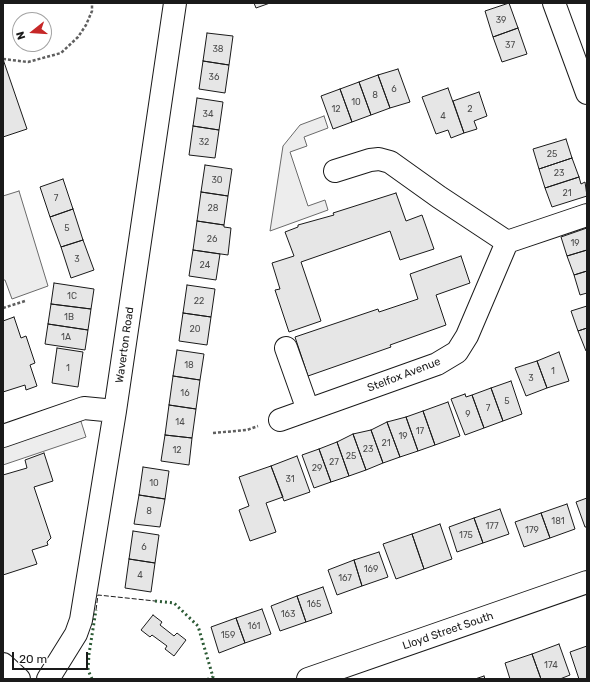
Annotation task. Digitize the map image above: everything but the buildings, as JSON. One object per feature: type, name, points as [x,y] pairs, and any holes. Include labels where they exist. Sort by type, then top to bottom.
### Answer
[{"type":"street","name":"Waverton Road","points":[[48,679],[76,634],[81,620],[115,411],[174,3]]},
{"type":"street","points":[[554,3],[587,93]]},
{"type":"street","points":[[335,171],[370,160],[379,159],[390,162],[507,242],[587,215]]},
{"type":"street","name":"Stelfox Avenue","points":[[280,420],[437,364],[457,352],[467,336],[507,242]]},
{"type":"street","points":[[286,348],[308,410]]},
{"type":"street","points":[[3,436],[84,408],[115,411]]},
{"type":"street","name":"Lloyd Street South","points":[[308,679],[587,582]]},
{"type":"street","points":[[3,664],[19,679]]},
{"type":"path","points":[[3,59],[28,62],[61,54],[78,37],[86,25],[92,11],[92,3]]},
{"type":"path","points":[[3,308],[25,301]]},
{"type":"path","points":[[213,432],[247,430],[280,420]]},
{"type":"shaded area","points":[[324,116],[328,128],[304,137],[307,146],[290,152],[308,206],[325,200],[328,210],[270,231],[283,146],[300,125]]},
{"type":"shaded area","points":[[19,191],[48,286],[12,299],[5,280],[3,280],[3,196]]},
{"type":"shaded area","points":[[75,403],[86,437],[3,465],[3,428]]},
{"type":"hedge","points":[[155,601],[174,603],[198,626],[213,677],[208,679]]},
{"type":"hedge","points":[[92,679],[88,670],[96,610]]},
{"type":"fence","points":[[96,610],[98,595],[155,601]]}]
